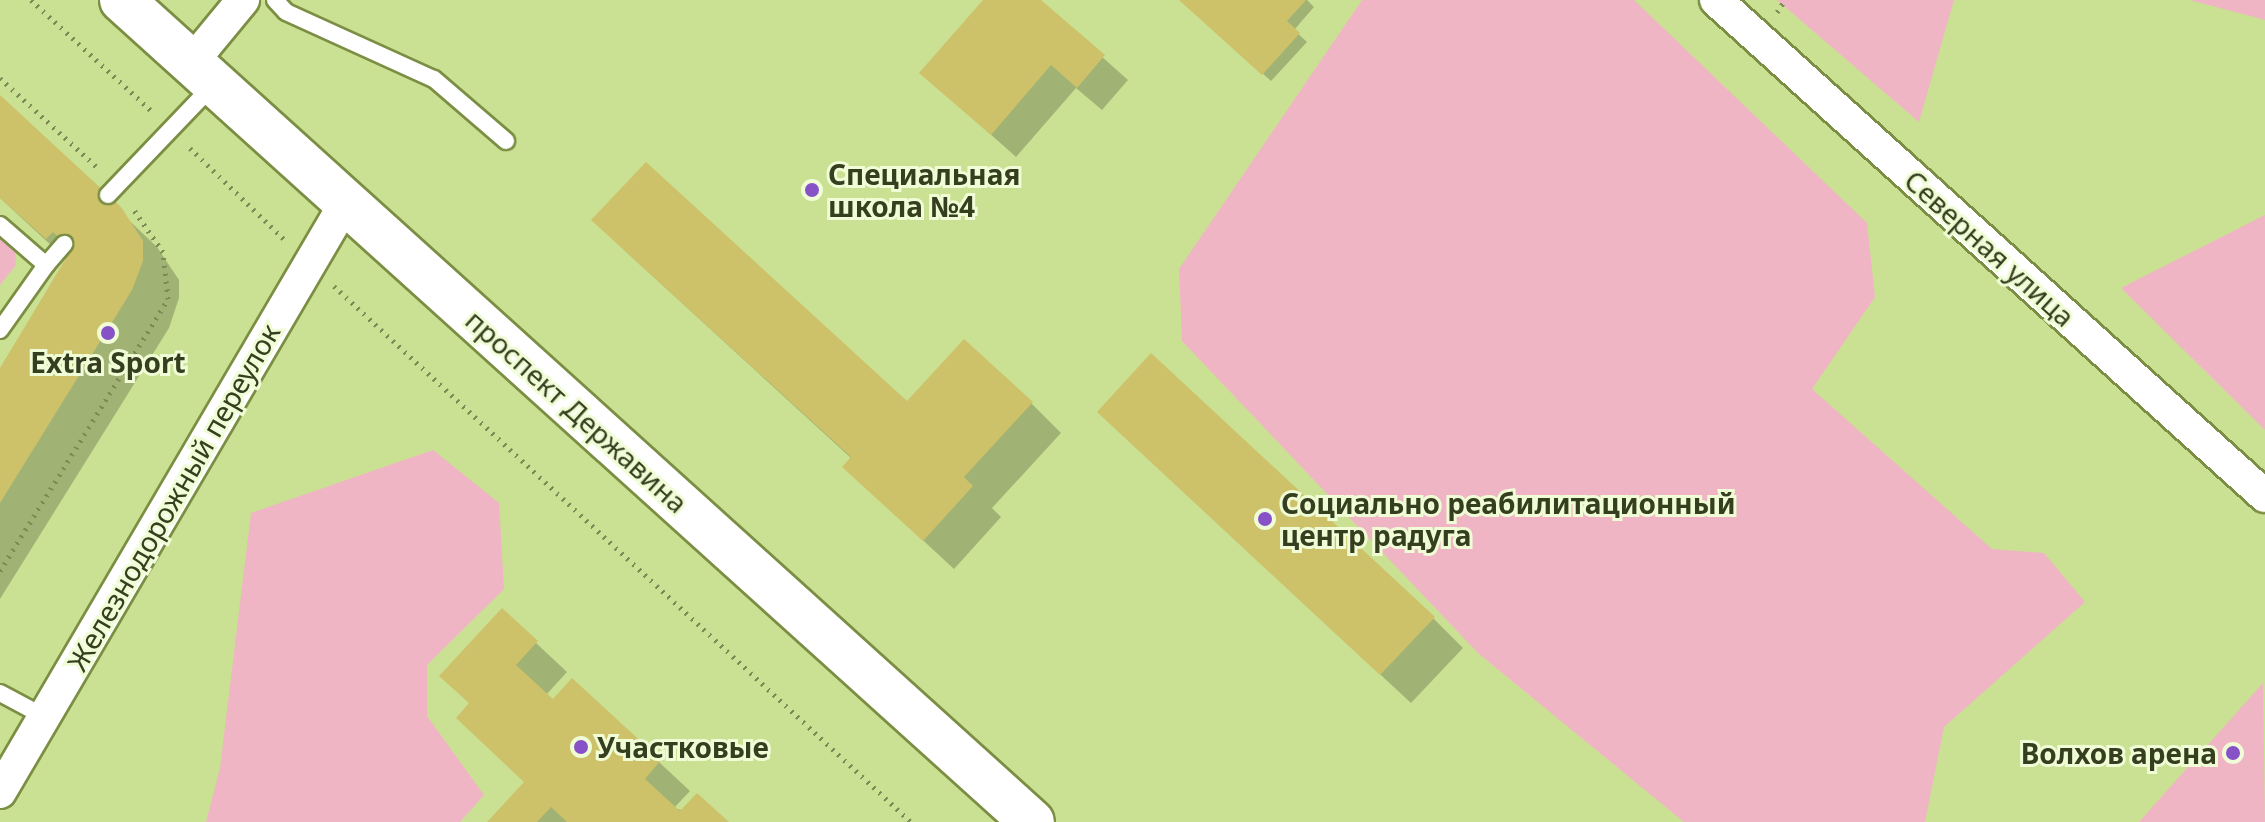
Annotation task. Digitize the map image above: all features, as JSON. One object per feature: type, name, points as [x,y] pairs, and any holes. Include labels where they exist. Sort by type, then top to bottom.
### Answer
[{"type":"main road","name":"проспект Державина","points":[[122,0],[1032,822]]},
{"type":"street","points":[[203,74],[243,0]]},
{"type":"street","name":"Северная улица","points":[[1716,0],[2265,496]]},
{"type":"street","name":"Железнодорожный переулок","points":[[0,792],[346,202]]},
{"type":"lane","points":[[275,0],[286,12],[434,79],[506,141]]},
{"type":"lane","points":[[112,190],[203,74]]},
{"type":"lane","points":[[0,225],[46,265]]},
{"type":"lane","points":[[0,330],[64,244]]},
{"type":"lane","points":[[0,693],[45,717]]},
{"type":"path","points":[[0,78],[112,190],[163,252],[168,299],[0,571]]},
{"type":"path","points":[[330,283],[911,822]]},
{"type":"shaded area","points":[[1362,0],[1634,0],[1867,223],[1875,297],[1812,389],[1992,549],[2044,553],[2085,602],[1944,727],[1925,822],[1684,822],[1478,653],[1182,341],[1179,269]]},
{"type":"shaded area","points":[[1777,0],[1954,0],[1919,122]]},
{"type":"shaded area","points":[[2190,0],[2265,0],[2265,20]]},
{"type":"shaded area","points":[[2265,215],[2265,430],[2121,288]]},
{"type":"shaded area","points":[[0,233],[15,246],[16,265],[0,285]]},
{"type":"shaded area","points":[[433,450],[499,503],[504,589],[427,665],[427,716],[484,795],[460,822],[206,822],[220,768],[251,513]]},
{"type":"shaded area","name":"Волхов арена","points":[[2263,683],[2265,822],[2139,822]]},
{"type":"building","points":[[983,0],[1041,0],[1105,55],[1077,88],[1051,65],[991,135],[919,73]]},
{"type":"building","points":[[1179,0],[1306,0],[1287,21],[1300,33],[1262,75]]},
{"type":"building","points":[[0,95],[121,207],[143,241],[143,261],[132,290],[0,503],[0,368],[71,250],[53,232],[46,239],[0,198]]},
{"type":"building","points":[[646,162],[907,401],[964,339],[1033,402],[964,477],[973,486],[923,541],[842,467],[851,457],[591,220]]},
{"type":"building","points":[[1151,353],[1435,617],[1380,675],[1097,412]]},
{"type":"building","points":[[502,608],[538,641],[516,665],[553,699],[572,678],[661,760],[645,779],[680,811],[697,793],[729,822],[567,822],[551,807],[537,822],[487,822],[524,782],[456,718],[469,703],[439,676]]},
{"type":"place","name":"Специальная школа №4","points":[[812,190]]},
{"type":"place","name":"Extra Sport","points":[[108,333]]},
{"type":"place","name":"Социально реабилитационный центр радуга","points":[[1265,519]]},
{"type":"place","name":"Участковые","points":[[581,747]]},
{"type":"place","name":"Волхов арена","points":[[2233,753]]}]
